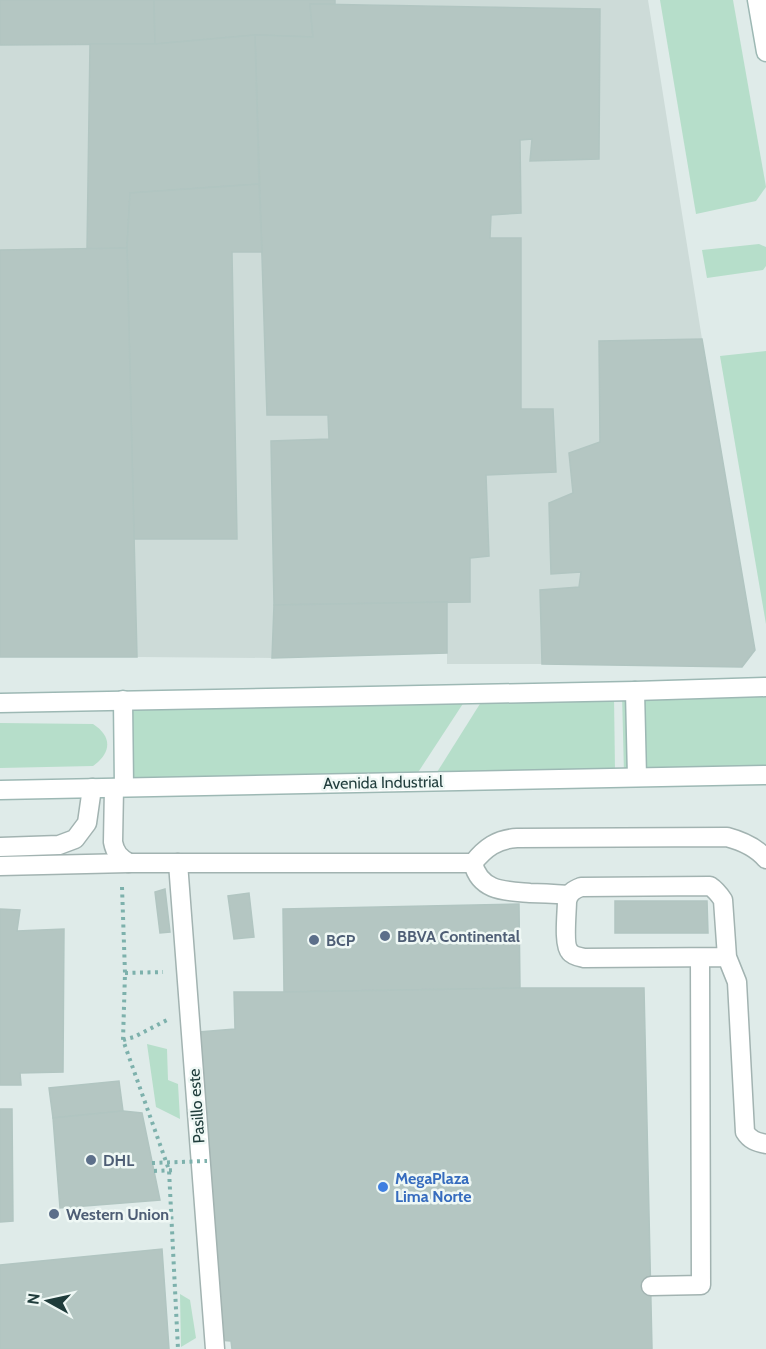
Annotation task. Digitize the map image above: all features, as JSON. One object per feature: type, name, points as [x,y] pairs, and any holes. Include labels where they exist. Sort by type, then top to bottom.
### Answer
[{"type":"main road","points":[[757,0],[766,52]]},
{"type":"main road","points":[[0,703],[766,687]]},
{"type":"main road","points":[[635,691],[637,777]]},
{"type":"main road","points":[[123,700],[119,787],[113,842],[121,858],[129,863]]},
{"type":"main road","name":"Avenida Industrial","points":[[0,790],[766,775]]},
{"type":"main road","points":[[0,847],[59,844],[75,839],[87,824],[92,788]]},
{"type":"main road","points":[[568,895],[503,891],[482,881],[476,873],[474,863],[492,845],[507,838],[727,837],[751,846],[766,859]]},
{"type":"main road","points":[[0,866],[129,863],[474,863]]},
{"type":"main road","name":"Pasillo este","points":[[178,863],[215,1349]]},
{"type":"main road","points":[[726,957],[584,958],[576,956],[570,952],[567,945],[568,895],[581,887],[710,886],[715,889],[723,900],[726,957],[737,982],[745,1132],[749,1138],[766,1144]]},
{"type":"main road","points":[[651,1286],[701,1285],[700,958]]},
{"type":"path","points":[[122,884],[125,973],[123,1040],[169,1170],[178,1349]]},
{"type":"path","points":[[125,973],[186,972]]},
{"type":"path","points":[[123,1040],[134,1037],[189,1009]]},
{"type":"path","points":[[152,1163],[207,1161]]},
{"type":"shaded area","points":[[335,0],[648,0],[702,339],[599,342],[600,442],[569,453],[573,493],[549,503],[551,574],[581,572],[579,587],[540,590],[542,664],[447,664],[447,602],[470,602],[470,558],[489,556],[486,475],[556,472],[521,409],[521,239],[490,238],[491,215],[521,213],[520,140],[532,139],[530,161],[599,159],[600,9],[335,4]]},
{"type":"shaded area","points":[[90,44],[87,250],[0,250],[0,45]]},
{"type":"shaded area","points":[[232,252],[262,252],[267,415],[328,415],[329,439],[271,441],[274,605],[272,658],[137,657],[134,539],[237,539]]},
{"type":"green space","points":[[660,0],[733,0],[766,187],[756,201],[696,214]]},
{"type":"green space","points":[[759,244],[766,247],[766,266],[763,270],[707,278],[702,250]]},
{"type":"green space","points":[[766,351],[766,624],[720,356]]},
{"type":"green space","points":[[766,690],[766,772],[624,774],[622,694]]},
{"type":"green space","points":[[614,696],[615,771],[434,777],[483,699]]},
{"type":"green space","points":[[466,699],[415,777],[133,781],[130,707]]},
{"type":"green space","points":[[0,723],[93,724],[107,740],[106,750],[93,766],[0,768]]},
{"type":"green space","points":[[147,1044],[167,1049],[168,1080],[178,1084],[180,1119],[156,1107]]},
{"type":"green space","points":[[180,1294],[190,1300],[196,1338],[181,1347]]},
{"type":"building","points":[[0,0],[154,0],[155,44],[0,45]]},
{"type":"building","points":[[154,0],[335,0],[335,4],[310,4],[313,37],[255,35],[155,44]]},
{"type":"building","points":[[310,4],[600,9],[599,159],[530,161],[532,139],[520,140],[521,213],[491,215],[490,238],[521,238],[521,409],[553,409],[556,472],[486,475],[489,556],[470,558],[470,602],[274,605],[271,441],[329,439],[328,415],[267,415],[255,35],[313,37]]},
{"type":"building","points":[[255,35],[259,184],[130,193],[127,248],[87,250],[90,44],[155,44]]},
{"type":"building","points":[[259,184],[262,252],[232,252],[237,539],[134,539],[127,248],[130,193]]},
{"type":"building","points":[[127,248],[137,657],[0,657],[0,250]]},
{"type":"building","points":[[702,339],[755,650],[742,667],[542,664],[540,590],[579,587],[581,572],[551,574],[549,503],[573,493],[569,453],[600,442],[599,341]]},
{"type":"building","points":[[447,602],[447,653],[272,658],[274,605]]},
{"type":"building","points":[[165,889],[170,932],[160,933],[155,892]]},
{"type":"building","points":[[249,893],[254,937],[234,939],[228,896]]},
{"type":"building","points":[[615,901],[707,901],[708,933],[615,933]]},
{"type":"building","points":[[519,904],[520,988],[284,992],[283,909]]},
{"type":"building","points":[[0,909],[20,910],[17,931],[64,929],[63,1072],[20,1073],[21,1085],[0,1085]]},
{"type":"building","points":[[644,988],[652,1349],[232,1349],[231,1341],[218,1340],[199,1032],[235,1029],[234,992]]},
{"type":"building","points":[[119,1081],[123,1111],[53,1118],[49,1088]]},
{"type":"building","points":[[0,1109],[12,1109],[13,1221],[0,1222]]},
{"type":"building","points":[[123,1111],[142,1113],[160,1200],[60,1208],[53,1118]]},
{"type":"building","points":[[162,1249],[169,1349],[0,1349],[0,1265]]},
{"type":"place","name":"BBVA Continental","points":[[385,936]]},
{"type":"place","name":"BCP","points":[[314,940]]},
{"type":"place","name":"DHL","points":[[91,1160]]},
{"type":"place","name":"MegaPlaza Lima Norte","points":[[383,1187]]},
{"type":"place","name":"Western Union","points":[[54,1214]]}]
